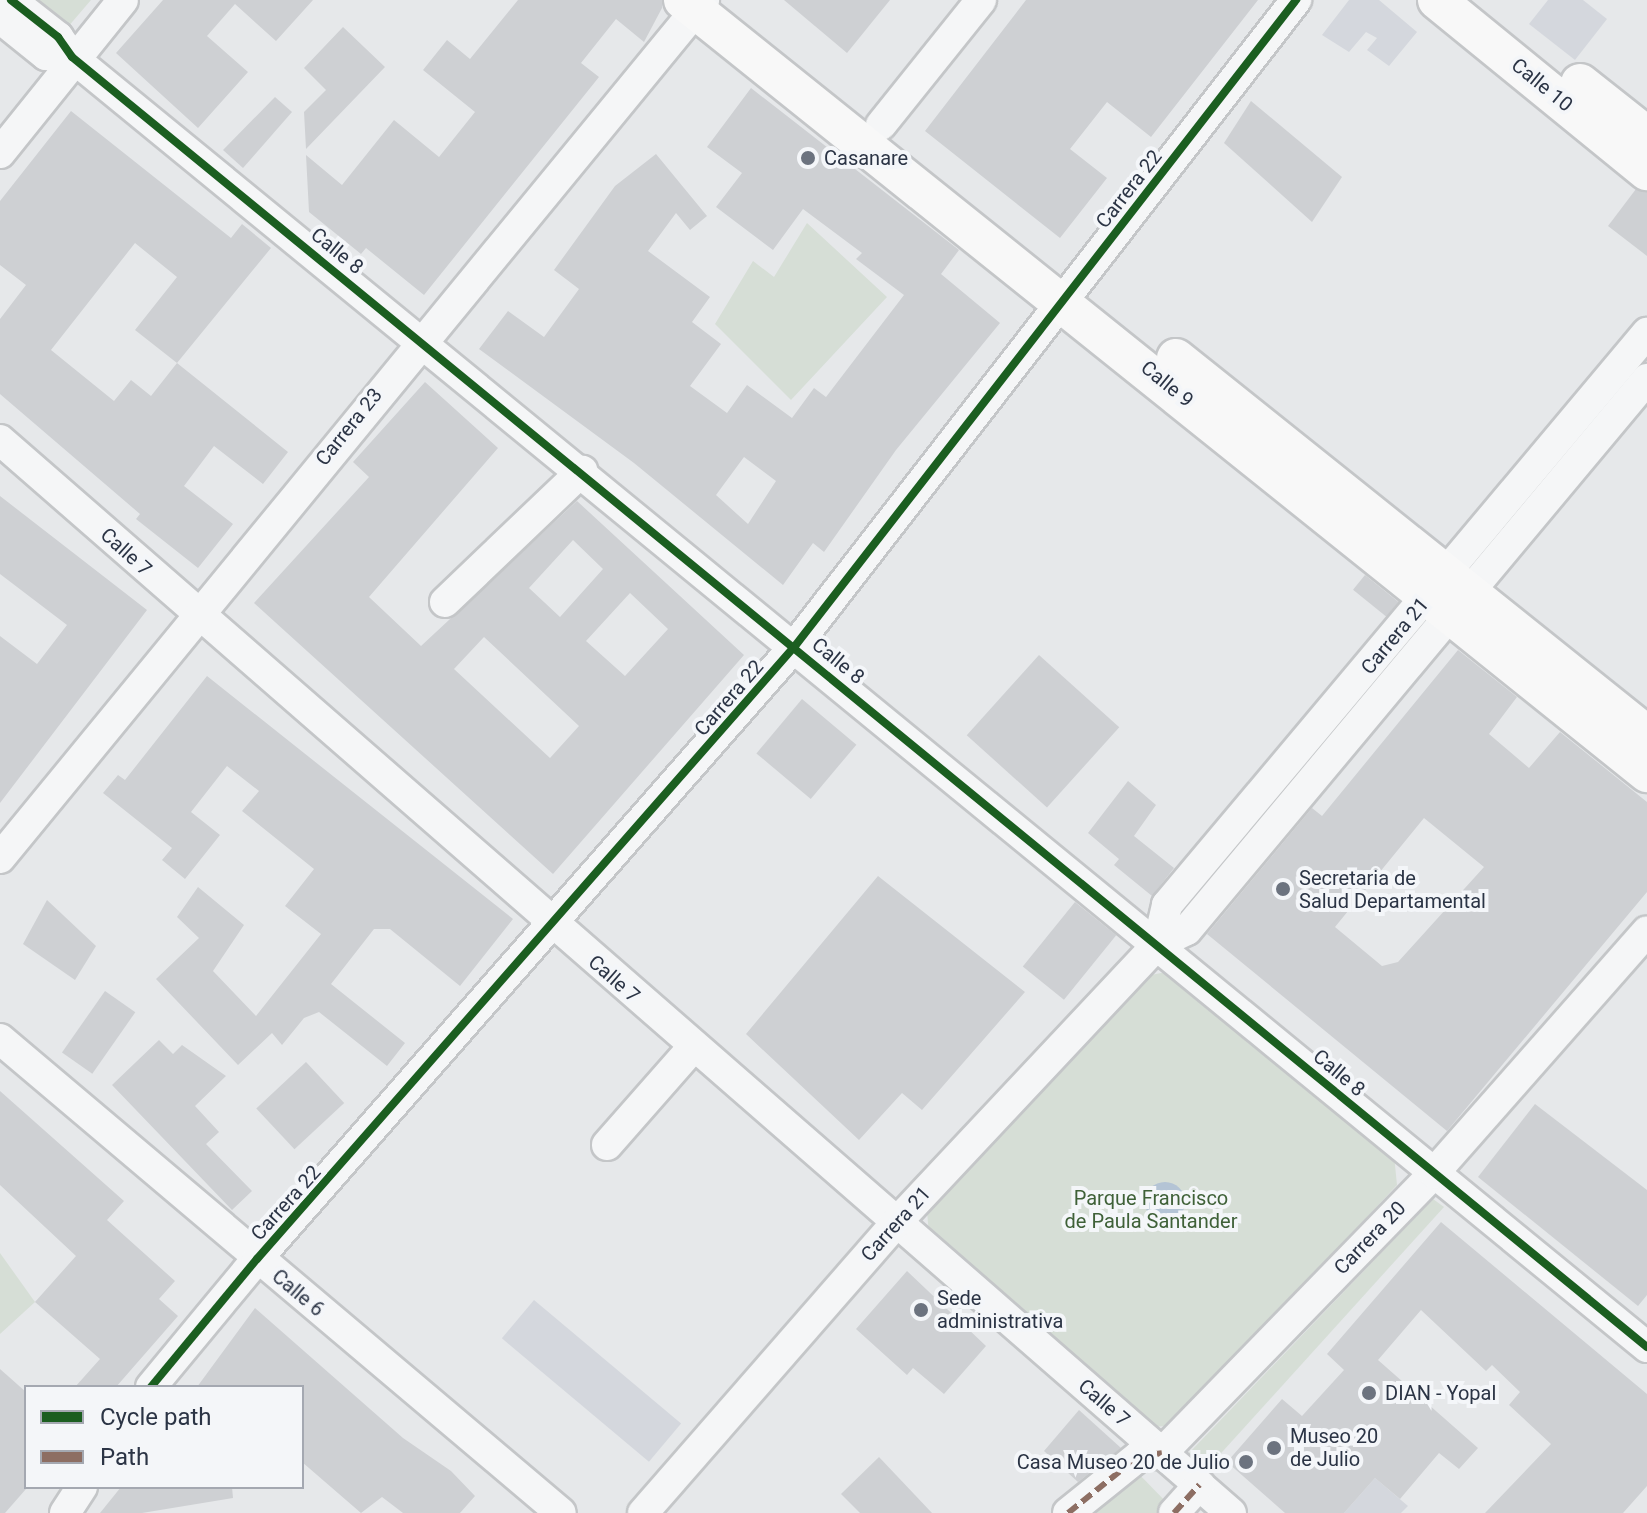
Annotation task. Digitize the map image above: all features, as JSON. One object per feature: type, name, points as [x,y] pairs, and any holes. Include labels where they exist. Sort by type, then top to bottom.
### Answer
[{"type":"main road","name":"Calle 10","points":[[1437,0],[1647,171]]},
{"type":"main road","name":"Calle 10","points":[[1477,0],[1647,136]]},
{"type":"main road","name":"Calle 9","points":[[701,3],[881,125],[1072,291]]},
{"type":"main road","name":"Calle 9","points":[[701,3],[1072,291],[1450,593],[1647,735]]},
{"type":"main road","name":"Calle 9","points":[[1450,593],[1647,773]]},
{"type":"street","name":"Calle 8","points":[[11,0],[58,37],[72,57],[421,339],[1647,1347]]},
{"type":"street","points":[[0,153],[72,57],[123,0]]},
{"type":"street","points":[[881,125],[981,0]]},
{"type":"street","name":"Carrera 22","points":[[153,1385],[257,1259],[553,926],[795,646],[1296,0]]},
{"type":"street","name":"Carrera 23","points":[[0,858],[195,614],[701,3]]},
{"type":"street","name":"Calle 8","points":[[0,18],[46,55],[72,57]]},
{"type":"street","name":"Carrera 21","points":[[1450,593],[1647,333]]},
{"type":"street","name":"Carrera 21","points":[[643,1513],[895,1224],[1158,944],[1167,905],[1647,379]]},
{"type":"street","name":"Calle 7","points":[[0,440],[195,614],[1231,1513]]},
{"type":"street","points":[[445,602],[582,471]]},
{"type":"street","name":"Carrera 20","points":[[1068,1513],[1139,1456],[1162,1453],[1434,1173],[1647,931]]},
{"type":"street","name":"Calle 6","points":[[0,1039],[561,1513]]},
{"type":"street","points":[[607,1145],[693,1047]]},
{"type":"street","points":[[1174,1513],[1199,1485]]},
{"type":"street","points":[[65,1513],[81,1489]]},
{"type":"shaded area","points":[[1349,0],[1379,0],[1417,32],[1389,66],[1367,50],[1377,38],[1366,32],[1349,52],[1322,35]]},
{"type":"shaded area","points":[[1548,0],[1583,0],[1607,19],[1575,60],[1529,24]]},
{"type":"shaded area","points":[[534,1300],[681,1423],[649,1462],[502,1338]]},
{"type":"shaded area","points":[[1375,1478],[1408,1506],[1401,1513],[1344,1513]]},
{"type":"green space","points":[[31,0],[91,0],[67,28]]},
{"type":"green space","points":[[807,223],[887,297],[791,400],[715,324],[753,261],[774,277]]},
{"type":"green space","name":"Parque Francisco de Paula Santander","points":[[1166,972],[1394,1155],[1397,1185],[1173,1425],[1147,1428],[929,1235],[927,1211],[1151,975]]},
{"type":"green space","points":[[1433,1199],[1444,1207],[1204,1472],[1189,1453]]},
{"type":"green space","points":[[0,1253],[35,1302],[0,1334]]},
{"type":"green space","points":[[1135,1470],[1169,1505],[1162,1513],[1081,1513]]},
{"type":"water","points":[[1165,1182],[1179,1188],[1185,1202],[1179,1216],[1165,1222],[1151,1216],[1145,1202],[1151,1188]]},
{"type":"building","points":[[163,0],[313,0],[276,41],[235,4],[207,36],[248,72],[198,128],[116,53]]},
{"type":"building","points":[[518,0],[662,0],[662,8],[644,42],[616,19],[581,63],[599,77],[424,295],[366,248],[361,254],[309,212],[306,155],[342,185],[394,120],[439,157],[475,112],[423,70],[447,40],[470,59]]},
{"type":"building","points":[[784,0],[890,0],[847,53]]},
{"type":"building","points":[[1026,0],[1258,0],[1151,137],[1107,102],[1070,149],[1107,178],[1060,238],[925,131]]},
{"type":"building","points":[[343,27],[385,67],[306,149],[304,112],[326,90],[304,68]]},
{"type":"building","points":[[751,88],[959,250],[941,274],[1000,323],[896,450],[824,552],[813,543],[783,585],[634,463],[479,349],[508,311],[544,337],[579,289],[554,270],[615,186],[656,154],[707,216],[690,230],[676,213],[648,251],[710,297],[692,322],[721,344],[690,386],[727,413],[747,385],[792,418],[814,388],[826,397],[904,295],[856,259],[862,253],[803,209],[773,250],[716,207],[742,173],[707,147]],"holes":[[[744,457],[776,481],[748,524],[716,495]]]},
{"type":"building","points":[[275,97],[292,112],[243,168],[223,150]]},
{"type":"building","points":[[1251,101],[1342,177],[1312,222],[1224,143]]},
{"type":"building","points":[[71,111],[231,238],[242,224],[271,248],[177,363],[288,452],[263,484],[214,446],[184,486],[233,524],[198,568],[136,519],[140,514],[0,394],[0,319],[26,285],[0,265],[0,201]],"holes":[[[135,243],[177,277],[135,330],[177,363],[151,396],[131,380],[114,401],[51,350]]]},
{"type":"building","points":[[1636,189],[1647,192],[1647,256],[1608,226]]},
{"type":"building","points":[[425,382],[498,448],[369,597],[421,646],[577,501],[744,655],[553,874],[254,603],[369,477],[353,462]],"holes":[[[573,540],[603,569],[560,617],[529,588]],[[630,593],[668,629],[625,676],[586,641]],[[484,637],[579,726],[550,758],[454,669]]]},
{"type":"building","points":[[0,496],[147,610],[0,803],[0,636],[37,664],[67,625],[0,574]]},
{"type":"building","points":[[1365,575],[1398,602],[1386,617],[1353,590]]},
{"type":"building","points":[[1458,650],[1517,697],[1489,734],[1529,768],[1560,732],[1647,802],[1647,892],[1447,1131],[1207,934],[1312,808],[1322,816]],"holes":[[[1424,818],[1484,867],[1398,962],[1382,966],[1335,927]]]},
{"type":"building","points":[[1039,655],[1119,727],[1047,808],[967,735]]},
{"type":"building","points":[[207,676],[513,919],[460,986],[390,929],[374,929],[331,984],[405,1043],[387,1066],[319,1012],[304,1018],[282,1045],[272,1033],[238,1065],[156,979],[199,938],[177,917],[198,887],[244,925],[213,971],[256,1016],[321,934],[285,906],[314,869],[242,811],[259,791],[227,766],[191,812],[220,835],[185,879],[162,860],[172,848],[103,793],[118,775],[125,780]]},
{"type":"building","points":[[802,699],[856,745],[811,799],[756,753]]},
{"type":"building","points":[[1128,781],[1156,805],[1134,836],[1174,868],[1152,896],[1114,865],[1119,859],[1088,833]]},
{"type":"building","points":[[878,876],[1025,992],[922,1110],[902,1093],[859,1140],[746,1034]]},
{"type":"building","points":[[47,900],[96,946],[75,980],[23,944]]},
{"type":"building","points":[[1075,902],[1116,935],[1064,1000],[1023,967]]},
{"type":"building","points":[[105,991],[135,1012],[92,1074],[62,1052]]},
{"type":"building","points":[[159,1040],[173,1054],[182,1045],[226,1076],[195,1106],[219,1132],[206,1144],[252,1191],[232,1210],[112,1085]]},
{"type":"building","points":[[306,1062],[344,1103],[294,1149],[256,1108]]},
{"type":"building","points":[[0,1091],[124,1201],[107,1220],[175,1281],[159,1299],[178,1316],[118,1385],[77,1385],[100,1359],[35,1302],[76,1256],[0,1185]]},
{"type":"building","points":[[1535,1104],[1647,1190],[1647,1295],[1638,1306],[1478,1177]]},
{"type":"building","points":[[1441,1222],[1647,1394],[1647,1486],[1623,1513],[1485,1513],[1551,1444],[1509,1405],[1520,1392],[1492,1365],[1486,1371],[1421,1310],[1378,1360],[1478,1448],[1459,1469],[1439,1453],[1400,1499],[1375,1478],[1344,1513],[1285,1513],[1227,1462],[1282,1399],[1302,1416],[1344,1370],[1327,1354]]},
{"type":"building","points":[[907,1271],[986,1346],[944,1394],[913,1368],[907,1375],[856,1329]]},
{"type":"building","points":[[255,1308],[403,1438],[451,1471],[475,1496],[460,1513],[403,1513],[382,1497],[361,1513],[304,1464],[304,1385],[198,1385]]},
{"type":"building","points":[[0,1369],[24,1390],[26,1489],[5,1513],[0,1513]]},
{"type":"building","points":[[1079,1410],[1121,1448],[1078,1482],[1044,1451]]},
{"type":"building","points":[[879,1457],[932,1513],[860,1513],[841,1494]]},
{"type":"building","points":[[119,1489],[232,1489],[233,1498],[142,1513],[100,1513]]},
{"type":"marked path","points":[[1068,1513],[1139,1456],[1162,1453]]},
{"type":"marked path","points":[[1174,1513],[1199,1485]]},
{"type":"cycle path","points":[[11,0],[58,37],[72,57],[1647,1347]]},
{"type":"cycle path","points":[[153,1385],[257,1259],[795,646],[1296,0]]},
{"type":"place","name":"Casanare","points":[[808,158]]},
{"type":"place","name":"Secretaria de Salud Departamental","points":[[1283,889]]},
{"type":"place","name":"Sede administrativa","points":[[921,1310]]},
{"type":"place","name":"DIAN - Yopal","points":[[1369,1393]]},
{"type":"place","name":"Museo 20 de Julio","points":[[1274,1448]]},
{"type":"place","name":"Casa Museo 20 de Julio","points":[[1246,1462]]}]
